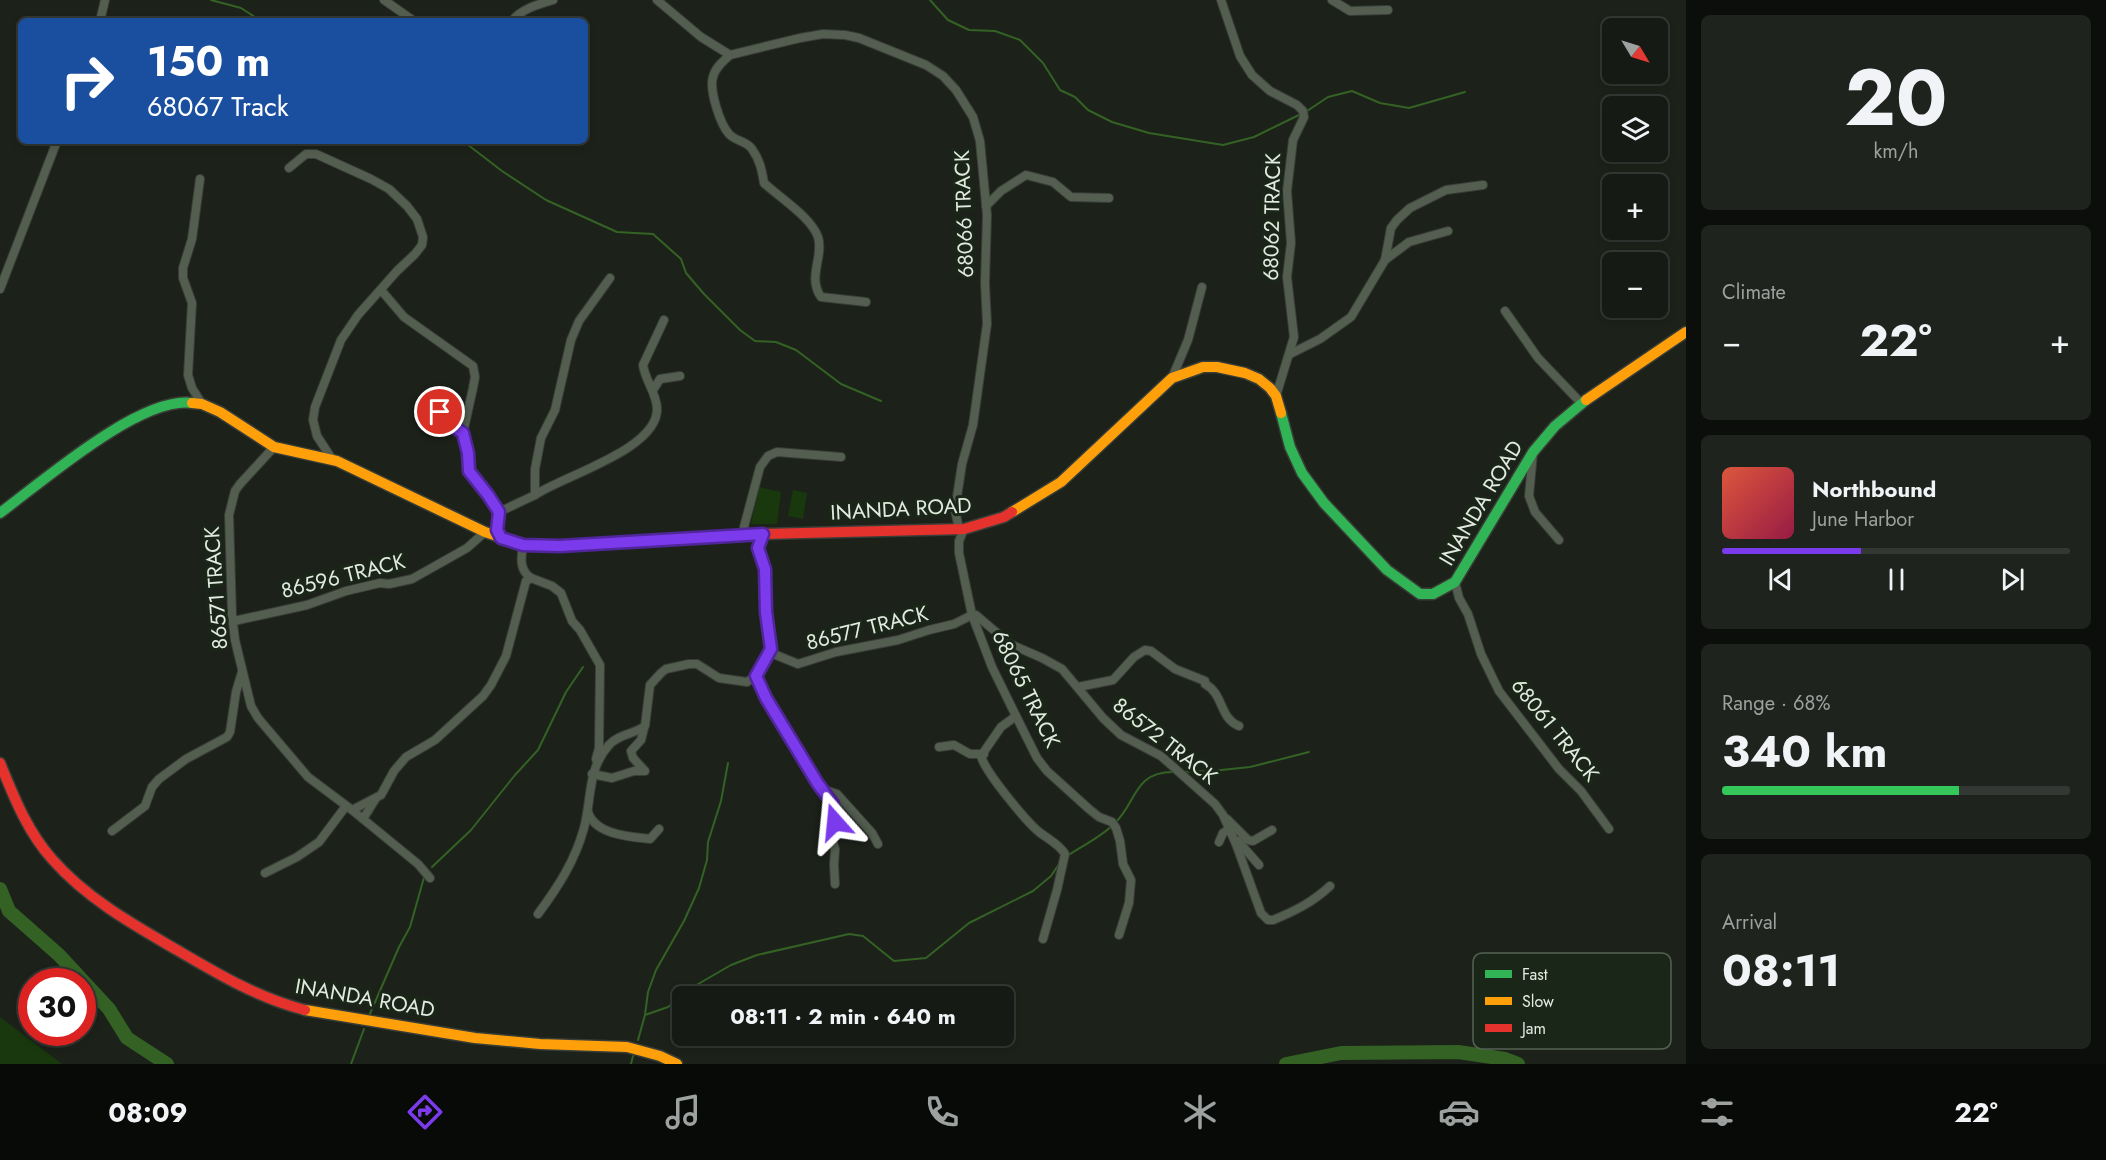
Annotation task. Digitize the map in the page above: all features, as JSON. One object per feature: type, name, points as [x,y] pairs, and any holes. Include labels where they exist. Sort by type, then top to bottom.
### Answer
[{"type":"street","points":[[101,18],[105,0]]},
{"type":"street","points":[[384,0],[410,18]]},
{"type":"street","points":[[516,18],[536,5],[553,0]]},
{"type":"street","points":[[657,0],[701,37],[730,55],[720,64],[712,78],[720,119],[727,132],[752,149],[762,167],[764,183],[787,202],[813,229],[819,247],[815,265],[817,290],[821,297],[867,302]]},
{"type":"street","points":[[1215,0],[1223,9]]},
{"type":"street","name":"68062 TRACK","points":[[1221,0],[1240,56],[1252,75],[1270,91],[1297,105],[1303,111],[1304,117],[1293,140],[1287,183],[1291,243],[1287,278],[1294,329],[1290,354],[1276,396]]},
{"type":"street","points":[[1332,0],[1350,11],[1388,10]]},
{"type":"street","name":"68066 TRACK","points":[[730,55],[823,34],[859,38],[926,65],[943,76],[956,90],[973,117],[980,141],[986,206],[987,324],[973,425],[962,464],[954,510],[961,529]]},
{"type":"street","points":[[0,289],[56,144]]},
{"type":"street","points":[[290,168],[301,157],[310,153],[316,154],[389,189],[403,201],[422,229],[422,244],[346,331],[315,406],[313,420],[315,429],[332,459],[337,461]]},
{"type":"street","points":[[986,206],[1001,191],[1026,174],[1053,182],[1071,197],[1109,198]]},
{"type":"street","points":[[200,179],[192,239],[183,268],[183,278],[192,303],[188,375],[192,388],[202,404]]},
{"type":"street","points":[[1290,354],[1320,339],[1351,317],[1385,260],[1391,228],[1410,208],[1446,190],[1483,185]]},
{"type":"street","points":[[1385,260],[1409,242],[1448,231]]},
{"type":"street","points":[[535,495],[541,438],[555,410],[574,332],[585,312],[610,278]]},
{"type":"street","points":[[1172,378],[1188,340],[1202,287]]},
{"type":"street","points":[[381,290],[404,317],[473,366],[474,388],[463,433],[468,453],[469,471],[499,512],[497,530],[501,538]]},
{"type":"street","points":[[1505,311],[1538,358],[1581,403]]},
{"type":"street","points":[[499,512],[633,446],[645,436],[655,423],[657,408],[653,390],[644,372],[644,362],[664,320]]},
{"type":"street","name":"INANDA ROAD","points":[[0,513],[112,430],[141,414],[168,404],[187,402],[202,404],[220,412],[274,447],[337,461],[485,532],[523,545],[560,546],[763,534],[961,529],[1009,514],[1061,482],[1128,422],[1172,378],[1203,367],[1229,369],[1259,379],[1276,396],[1293,458],[1324,503],[1387,570],[1419,594],[1433,594],[1455,582],[1533,452],[1555,426],[1581,403],[1686,332]]},
{"type":"street","points":[[653,390],[660,379],[680,376]]},
{"type":"street","points":[[430,406],[463,433]]},
{"type":"street","name":"86571 TRACK","points":[[274,447],[240,483],[231,504],[228,530],[235,640],[251,706],[258,718],[308,777],[363,819],[422,868],[430,878]]},
{"type":"street","points":[[746,536],[744,527],[756,480],[763,463],[770,454],[777,452],[841,457]]},
{"type":"street","points":[[1533,452],[1529,496],[1535,512],[1559,540]]},
{"type":"street","name":"68065 TRACK","points":[[961,529],[959,553],[972,615],[992,667],[1037,758],[1047,771],[1089,809],[1099,817],[1112,822],[1116,828],[1123,864],[1131,880],[1129,903],[1119,935]]},
{"type":"street","name":"86596 TRACK","points":[[234,621],[307,605],[346,591],[412,579],[467,548],[485,532]]},
{"type":"street","points":[[594,770],[612,778],[634,771],[645,771],[633,758],[631,751],[641,740],[651,685],[666,669],[694,663],[718,678],[727,680],[745,682],[756,676],[771,653],[766,612],[765,569],[758,548],[763,534]]},
{"type":"street","points":[[523,545],[521,562],[525,574],[552,586],[561,593],[572,621],[580,630],[600,665],[599,748],[588,812],[581,837],[563,879],[538,914]]},
{"type":"street","points":[[265,873],[297,857],[319,842],[349,808],[383,793],[394,771],[406,757],[435,740],[473,706],[491,685],[509,647],[526,581],[531,578]]},
{"type":"street","name":"68061 TRACK","points":[[1455,582],[1481,654],[1499,691],[1609,829]]},
{"type":"street","name":"86577 TRACK","points":[[771,653],[798,664],[815,657],[882,644],[954,624],[972,615]]},
{"type":"street","name":"86572 TRACK","points":[[972,615],[978,617],[1010,644],[1062,669],[1103,718],[1121,735],[1137,745],[1148,748],[1169,762],[1203,792],[1224,816],[1261,913],[1268,920],[1306,906],[1330,886]]},
{"type":"street","points":[[1078,687],[1113,680],[1134,657],[1147,650],[1175,669],[1205,681],[1205,684],[1213,688],[1218,695],[1229,721],[1239,726]]},
{"type":"street","points":[[112,831],[146,806],[152,787],[159,779],[186,759],[227,737],[230,732],[236,692],[243,671]]},
{"type":"street","points":[[756,676],[766,698],[835,808],[835,822],[831,836],[835,849],[835,884]]},
{"type":"street","points":[[1016,717],[1001,727],[981,756],[982,762],[995,781],[1031,824],[1061,848],[1065,854],[1043,939]]},
{"type":"street","points":[[594,770],[610,743],[644,728]]},
{"type":"street","points":[[939,747],[954,744],[968,753],[984,754]]},
{"type":"street","name":"INANDA ROAD","points":[[0,763],[18,806],[36,840],[76,885],[124,919],[198,963],[263,996],[331,1016],[489,1040],[541,1044],[632,1046],[652,1052],[676,1064]]},
{"type":"street","points":[[822,789],[837,794],[872,832],[878,843]]},
{"type":"street","points":[[363,819],[376,798]]},
{"type":"street","points":[[588,812],[595,824],[622,836],[650,839],[659,829]]},
{"type":"street","points":[[1224,816],[1248,840],[1253,842],[1272,830]]},
{"type":"street","points":[[1219,843],[1223,833],[1229,829],[1259,865]]},
{"type":"green space","points":[[759,487],[781,492],[777,524],[751,524]]},
{"type":"green space","points":[[793,490],[807,493],[803,519],[788,516]]},
{"type":"green space","points":[[0,1017],[18,1031],[18,1046],[38,1046],[62,1064],[0,1064]]},
{"type":"waterway","points":[[211,0],[241,8],[256,18]]},
{"type":"waterway","points":[[930,0],[948,20],[969,30],[995,31],[1020,40],[1043,63],[1060,90],[1075,97],[1088,110],[1112,122],[1149,133],[1223,145],[1254,137],[1301,114]]},
{"type":"waterway","points":[[1307,111],[1328,97],[1352,91],[1380,103],[1409,108],[1465,92]]},
{"type":"waterway","points":[[467,144],[546,200],[617,232],[653,234],[681,259],[686,273],[704,294],[740,330],[755,341],[776,342],[796,350],[841,384],[881,401]]},
{"type":"waterway","points":[[432,867],[471,830],[538,750],[566,692],[583,667]]},
{"type":"waterway","points":[[1182,772],[1250,767],[1309,752]]},
{"type":"waterway","points":[[638,1040],[648,992],[656,970],[684,921],[699,888],[728,763]]},
{"type":"waterway","points":[[1067,856],[1109,829],[1121,816],[1137,790],[1150,777],[1173,772]]},
{"type":"waterway","points":[[645,1015],[668,1007],[693,987],[731,965],[757,955],[849,934],[863,936],[894,961],[926,958],[969,923],[1033,891],[1051,876],[1059,864]]},
{"type":"waterway","points":[[369,1016],[410,927],[425,874]]},
{"type":"waterway","points":[[0,889],[9,911],[59,955],[109,1009],[127,1038],[167,1064]]},
{"type":"waterway","points":[[351,1064],[364,1029]]},
{"type":"waterway","points":[[1286,1064],[1341,1053],[1458,1052],[1505,1059],[1518,1064]]},
{"type":"waterway","points":[[631,1064],[633,1056]]},
{"type":"traffic: fast","points":[[1281,413],[1290,447],[1302,473],[1324,503],[1387,570],[1420,594],[1433,594],[1455,582],[1533,452],[1555,426],[1586,400]]},
{"type":"traffic: fast","points":[[0,513],[65,463],[119,427],[146,413],[171,404],[192,403]]},
{"type":"traffic: slow","points":[[1586,400],[1686,332]]},
{"type":"traffic: slow","points":[[1012,512],[1061,482],[1172,378],[1203,367],[1217,367],[1245,373],[1259,379],[1270,388],[1276,396],[1281,413]]},
{"type":"traffic: slow","points":[[192,403],[202,404],[220,412],[274,447],[337,461],[485,532],[523,545],[535,545]]},
{"type":"traffic: slow","points":[[305,1010],[475,1038],[540,1044],[627,1047],[660,1056],[677,1064]]},
{"type":"traffic: jam","points":[[535,545],[560,546],[763,534],[964,529],[1004,517],[1012,512]]},
{"type":"traffic: jam","points":[[0,763],[35,837],[52,859],[80,886],[127,920],[223,976],[271,999],[305,1010]]},
{"type":"route","points":[[440,412],[451,425],[463,433],[468,453],[469,471],[499,512],[497,530],[501,538],[523,545],[560,546],[763,534],[758,548],[765,569],[766,612],[771,653],[756,676],[766,698],[818,784],[833,804],[835,822]]}]
